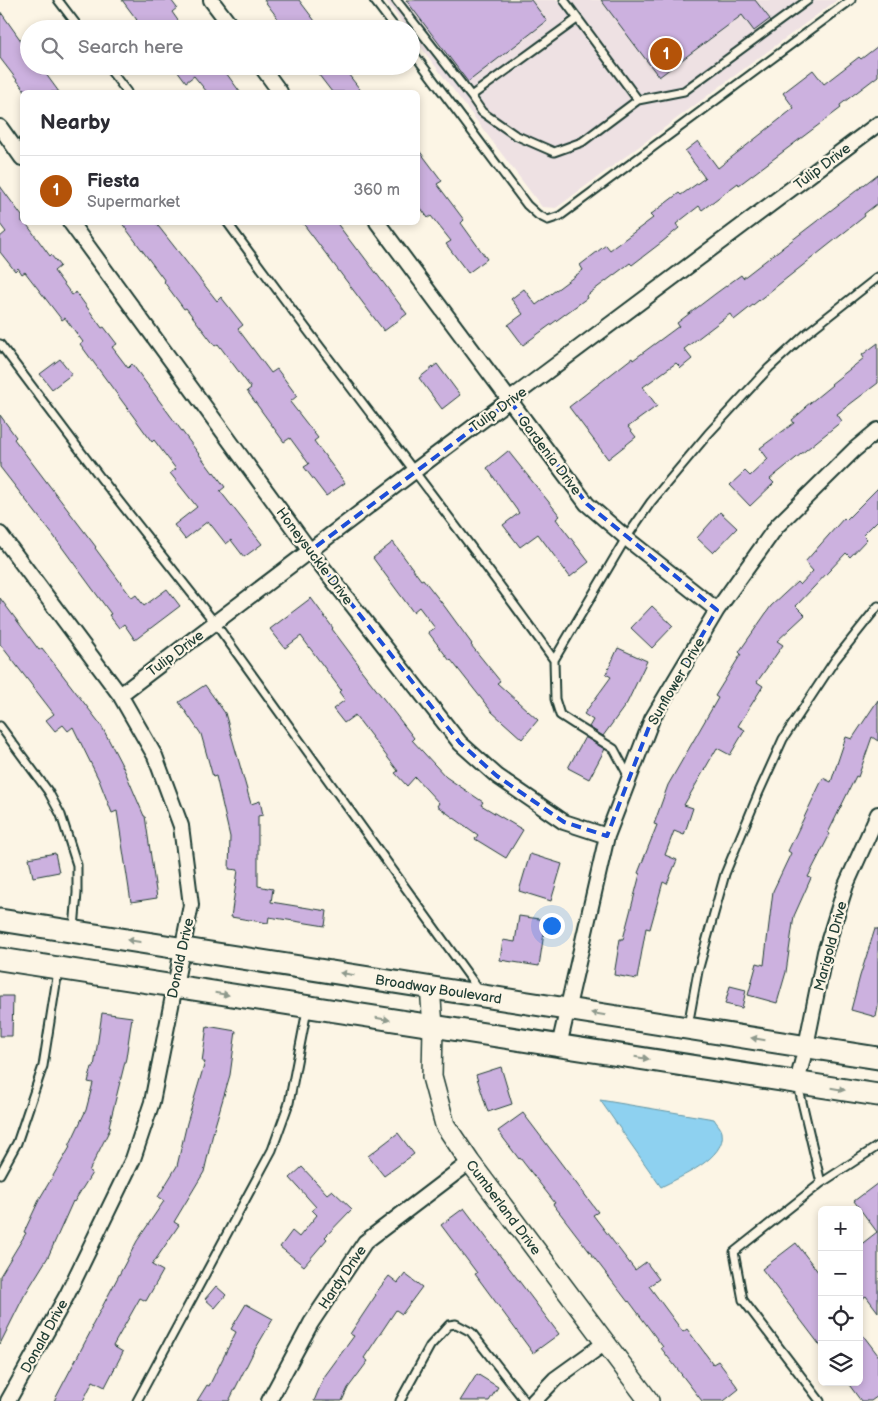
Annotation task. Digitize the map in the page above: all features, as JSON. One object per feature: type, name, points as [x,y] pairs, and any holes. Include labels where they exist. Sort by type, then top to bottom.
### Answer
[{"type":"main road","name":"Broadway Boulevard","points":[[0,920],[878,1058]]},
{"type":"main road","points":[[0,960],[878,1095]]},
{"type":"street","points":[[211,0],[226,20]]},
{"type":"street","points":[[268,75],[279,90]]},
{"type":"street","name":"Tulip Drive","points":[[120,695],[878,124]]},
{"type":"street","points":[[0,127],[20,155]]},
{"type":"street","name":"Honeysuckle Drive","points":[[72,225],[310,551],[460,743],[497,776],[564,822],[607,836]]},
{"type":"street","name":"Gardenia Drive","points":[[379,225],[588,504],[626,538],[717,610]]},
{"type":"street","name":"Sunflower Drive","points":[[559,1046],[607,836],[652,718],[717,610],[777,526],[854,450],[878,430]]},
{"type":"street","name":"Donald Drive","points":[[0,534],[120,695],[155,756],[181,826],[191,906],[152,1102],[133,1159],[67,1295],[8,1401]]},
{"type":"street","name":"Marigold Drive","points":[[797,1082],[825,952],[846,885],[878,814]]},
{"type":"street","name":"Cumberland Drive","points":[[430,987],[432,1077],[445,1125],[470,1162],[649,1401]]},
{"type":"street","name":"Hardy Drive","points":[[269,1401],[311,1323],[365,1242],[470,1162]]},
{"type":"street","points":[[534,1401],[555,1379],[605,1343]]},
{"type":"lane","points":[[58,0],[73,20]]},
{"type":"lane","points":[[374,0],[389,20]]},
{"type":"lane","points":[[396,0],[412,20]]},
{"type":"lane","points":[[564,0],[638,100]]},
{"type":"lane","points":[[420,31],[482,112],[515,135],[554,152],[582,142],[638,100],[684,91],[808,0]]},
{"type":"lane","points":[[420,62],[527,205],[538,215],[548,220],[560,216],[851,0]]},
{"type":"lane","points":[[471,96],[577,18]]},
{"type":"lane","points":[[114,75],[125,90]]},
{"type":"lane","points":[[229,225],[284,301],[415,471],[554,660],[556,699],[560,715],[614,748],[630,778]]},
{"type":"lane","points":[[554,660],[626,538],[651,502],[708,434],[769,368],[807,334],[878,277]]},
{"type":"lane","points":[[0,344],[100,477],[215,624],[484,996]]},
{"type":"lane","points":[[687,1028],[698,971],[725,874],[759,792],[784,739],[835,660],[878,606]]},
{"type":"lane","points":[[0,726],[48,791],[61,815],[77,865],[74,931]]},
{"type":"lane","points":[[0,1174],[17,1143],[42,1066],[59,968]]},
{"type":"lane","points":[[137,1401],[272,1150],[289,1103],[308,1007]]},
{"type":"lane","points":[[797,1082],[821,1183]]},
{"type":"lane","points":[[820,1401],[743,1300],[734,1252],[821,1183],[878,1146]]},
{"type":"lane","points":[[400,1401],[430,1346],[449,1325],[456,1324],[471,1332],[525,1401]]},
{"type":"highlighted area","points":[[510,401],[587,504],[717,610],[652,719],[607,836],[564,822],[497,776],[460,743],[310,551]]},
{"type":"shaded area","points":[[385,0],[837,0],[556,208],[542,207],[420,46],[420,20],[400,20]]},
{"type":"water","points":[[600,1100],[714,1119],[722,1132],[722,1141],[710,1158],[700,1166],[661,1187]]},
{"type":"building","points":[[122,0],[171,0],[177,8],[172,12],[178,20],[137,20]]},
{"type":"building","points":[[264,0],[299,0],[314,20],[279,20]]},
{"type":"building","points":[[406,0],[531,0],[547,21],[468,82]]},
{"type":"building","points":[[601,0],[755,0],[770,19],[754,31],[742,15],[659,77]]},
{"type":"building","points":[[0,11],[20,39],[20,75],[47,75],[58,90],[24,90],[0,58]]},
{"type":"building","points":[[878,46],[878,76],[840,105],[841,108],[739,185],[738,183],[702,210],[699,206],[676,224],[679,228],[662,242],[632,265],[630,263],[586,296],[587,298],[523,345],[508,325],[523,314],[511,299],[524,289],[536,305],[583,270],[580,265],[606,245],[610,250],[653,218],[650,215],[679,193],[681,195],[705,178],[685,151],[698,141],[718,168],[794,108],[783,93],[813,70],[824,84],[859,57],[861,59]]},
{"type":"building","points":[[181,75],[228,75],[239,90],[205,90],[194,76],[186,82]]},
{"type":"building","points":[[319,75],[349,75],[360,90],[330,90]]},
{"type":"building","points":[[420,152],[442,181],[437,184],[464,220],[461,223],[487,259],[468,273],[446,244],[451,241],[431,216],[428,218],[420,207]]},
{"type":"building","points":[[878,174],[878,203],[864,214],[865,216],[734,320],[730,314],[684,349],[692,359],[681,368],[676,363],[643,387],[657,406],[628,427],[636,437],[608,459],[569,407],[632,358],[633,360],[679,326],[677,323],[715,294],[741,275],[743,278]]},
{"type":"building","points":[[0,186],[20,213],[20,225],[27,225],[50,256],[60,266],[54,271],[72,295],[76,292],[102,328],[104,327],[117,344],[112,347],[128,368],[132,364],[225,487],[220,491],[262,544],[244,557],[231,540],[226,544],[208,521],[185,539],[174,525],[197,507],[170,473],[176,469],[154,440],[152,442],[80,344],[83,342],[65,318],[62,320],[25,272],[22,274],[18,268],[15,271],[0,252],[0,237],[6,232],[0,224]]},
{"type":"building","points":[[123,225],[157,225],[217,301],[221,297],[243,325],[238,329],[271,373],[277,369],[297,396],[290,402],[318,438],[314,441],[345,483],[326,496],[304,467],[309,464],[290,438],[284,442],[247,391],[251,388],[218,344],[215,346],[186,308],[184,309]]},
{"type":"building","points":[[304,225],[338,225],[407,314],[384,331]]},
{"type":"building","points":[[878,343],[878,383],[837,414],[842,421],[770,479],[774,483],[750,506],[730,485],[745,471],[750,476],[768,459],[760,448],[794,423],[792,420],[805,407],[864,358],[862,355]]},
{"type":"building","points":[[60,359],[72,374],[52,389],[40,374]]},
{"type":"building","points":[[437,364],[460,395],[442,409],[419,378]]},
{"type":"building","points":[[0,415],[16,437],[14,439],[132,598],[136,595],[144,606],[167,589],[180,606],[135,640],[124,624],[119,628],[109,615],[111,614],[53,535],[0,467]]},
{"type":"building","points":[[508,451],[560,516],[556,519],[589,562],[570,577],[538,534],[520,547],[503,525],[519,513],[487,468]]},
{"type":"building","points":[[878,488],[878,520],[863,535],[867,539],[850,557],[846,553],[796,606],[805,615],[777,641],[783,645],[757,682],[763,686],[738,726],[745,730],[730,755],[717,748],[684,805],[693,808],[684,835],[674,831],[665,855],[677,860],[667,884],[663,882],[650,929],[646,928],[637,979],[614,975],[620,939],[623,939],[640,874],[638,873],[657,825],[654,824],[668,785],[718,698],[715,696],[741,654],[739,652],[771,606],[797,582],[800,585],[813,571],[805,562],[844,518],[846,520]]},
{"type":"building","points":[[720,512],[737,528],[713,553],[697,538]]},
{"type":"building","points":[[393,542],[421,580],[423,579],[445,607],[471,645],[500,681],[497,683],[538,720],[522,739],[492,712],[450,661],[428,632],[435,628],[419,607],[413,612],[373,558]]},
{"type":"building","points":[[0,598],[39,650],[42,648],[101,725],[124,769],[145,816],[157,898],[131,902],[117,811],[112,813],[99,780],[73,727],[68,731],[63,725],[55,731],[46,720],[54,714],[0,644]]},
{"type":"building","points":[[311,598],[358,666],[414,738],[412,740],[446,777],[483,802],[481,805],[523,830],[506,858],[475,839],[478,835],[437,806],[439,803],[415,777],[407,786],[395,773],[398,771],[355,715],[344,723],[333,709],[345,700],[339,692],[341,690],[301,636],[285,648],[270,629]]},
{"type":"building","points":[[652,606],[673,626],[652,648],[631,628]]},
{"type":"building","points":[[618,648],[647,661],[627,703],[603,736],[589,727],[593,720],[584,714],[611,677],[606,674]]},
{"type":"building","points":[[205,685],[225,713],[251,804],[260,801],[263,815],[258,816],[258,886],[273,889],[271,902],[327,911],[325,926],[269,917],[268,923],[231,917],[238,870],[229,869],[230,837],[216,776],[213,777],[201,734],[179,702]]},
{"type":"building","points":[[878,700],[878,741],[872,737],[858,777],[856,776],[808,877],[811,878],[794,916],[786,972],[777,1003],[748,995],[757,963],[764,965],[773,891],[791,853],[788,851],[823,778],[831,782],[846,737],[852,739]]},
{"type":"building","points":[[585,737],[605,749],[589,779],[568,768]]},
{"type":"building","points":[[55,853],[59,872],[33,877],[29,858]]},
{"type":"building","points":[[530,854],[562,864],[551,901],[519,891]]},
{"type":"building","points":[[519,916],[546,920],[539,966],[500,960],[503,940],[515,942]]},
{"type":"building","points":[[875,929],[878,929],[878,1007],[876,1017],[851,1010]]},
{"type":"building","points":[[730,986],[746,990],[742,1008],[725,1004]]},
{"type":"building","points":[[0,996],[13,996],[12,1036],[0,1036]]},
{"type":"building","points":[[102,1013],[132,1017],[126,1058],[109,1126],[111,1127],[89,1171],[92,1173],[73,1201],[48,1257],[24,1296],[0,1344],[0,1276],[26,1233],[24,1232],[40,1198],[70,1147],[86,1110],[93,1083],[88,1082],[92,1067],[94,1067]]},
{"type":"building","points":[[207,1026],[236,1031],[230,1075],[204,1172],[174,1222],[179,1225],[152,1265],[163,1271],[146,1301],[140,1298],[113,1346],[123,1352],[105,1387],[93,1381],[83,1401],[54,1401],[137,1241],[164,1201],[158,1197],[177,1166],[187,1123],[205,1062],[202,1062]]},
{"type":"building","points":[[501,1067],[512,1104],[488,1112],[476,1075]]},
{"type":"building","points":[[523,1113],[598,1212],[593,1215],[635,1270],[646,1262],[659,1279],[649,1286],[683,1332],[687,1329],[713,1364],[718,1361],[739,1389],[724,1401],[702,1401],[661,1348],[663,1347],[629,1301],[553,1204],[555,1203],[498,1131]]},
{"type":"building","points":[[398,1133],[414,1154],[384,1176],[368,1156]]},
{"type":"building","points":[[302,1167],[327,1194],[332,1190],[352,1209],[325,1237],[327,1239],[304,1266],[280,1247],[292,1231],[299,1237],[317,1215],[312,1210],[316,1207],[290,1178]]},
{"type":"building","points":[[878,1183],[878,1312],[866,1296],[863,1298],[863,1243],[877,1232],[863,1213],[863,1206],[858,1206],[854,1201]]},
{"type":"building","points":[[464,1208],[559,1334],[533,1353],[441,1225]]},
{"type":"building","points":[[796,1243],[818,1272],[818,1343],[762,1269]]},
{"type":"building","points":[[405,1274],[422,1287],[402,1314],[396,1310],[364,1358],[368,1361],[348,1388],[342,1401],[314,1401],[324,1377],[354,1336],[350,1334],[375,1294],[389,1276],[398,1283]]},
{"type":"building","points":[[216,1286],[226,1295],[215,1308],[205,1299]]},
{"type":"building","points":[[246,1304],[273,1319],[253,1353],[229,1401],[197,1401],[207,1385],[209,1386],[236,1332],[231,1329]]},
{"type":"building","points":[[863,1335],[878,1355],[878,1396],[871,1401],[861,1401],[850,1386],[863,1386]]},
{"type":"building","points":[[477,1374],[498,1387],[489,1401],[460,1401]]},
{"type":"place","name":"Fiesta","points":[[666,54]]}]
